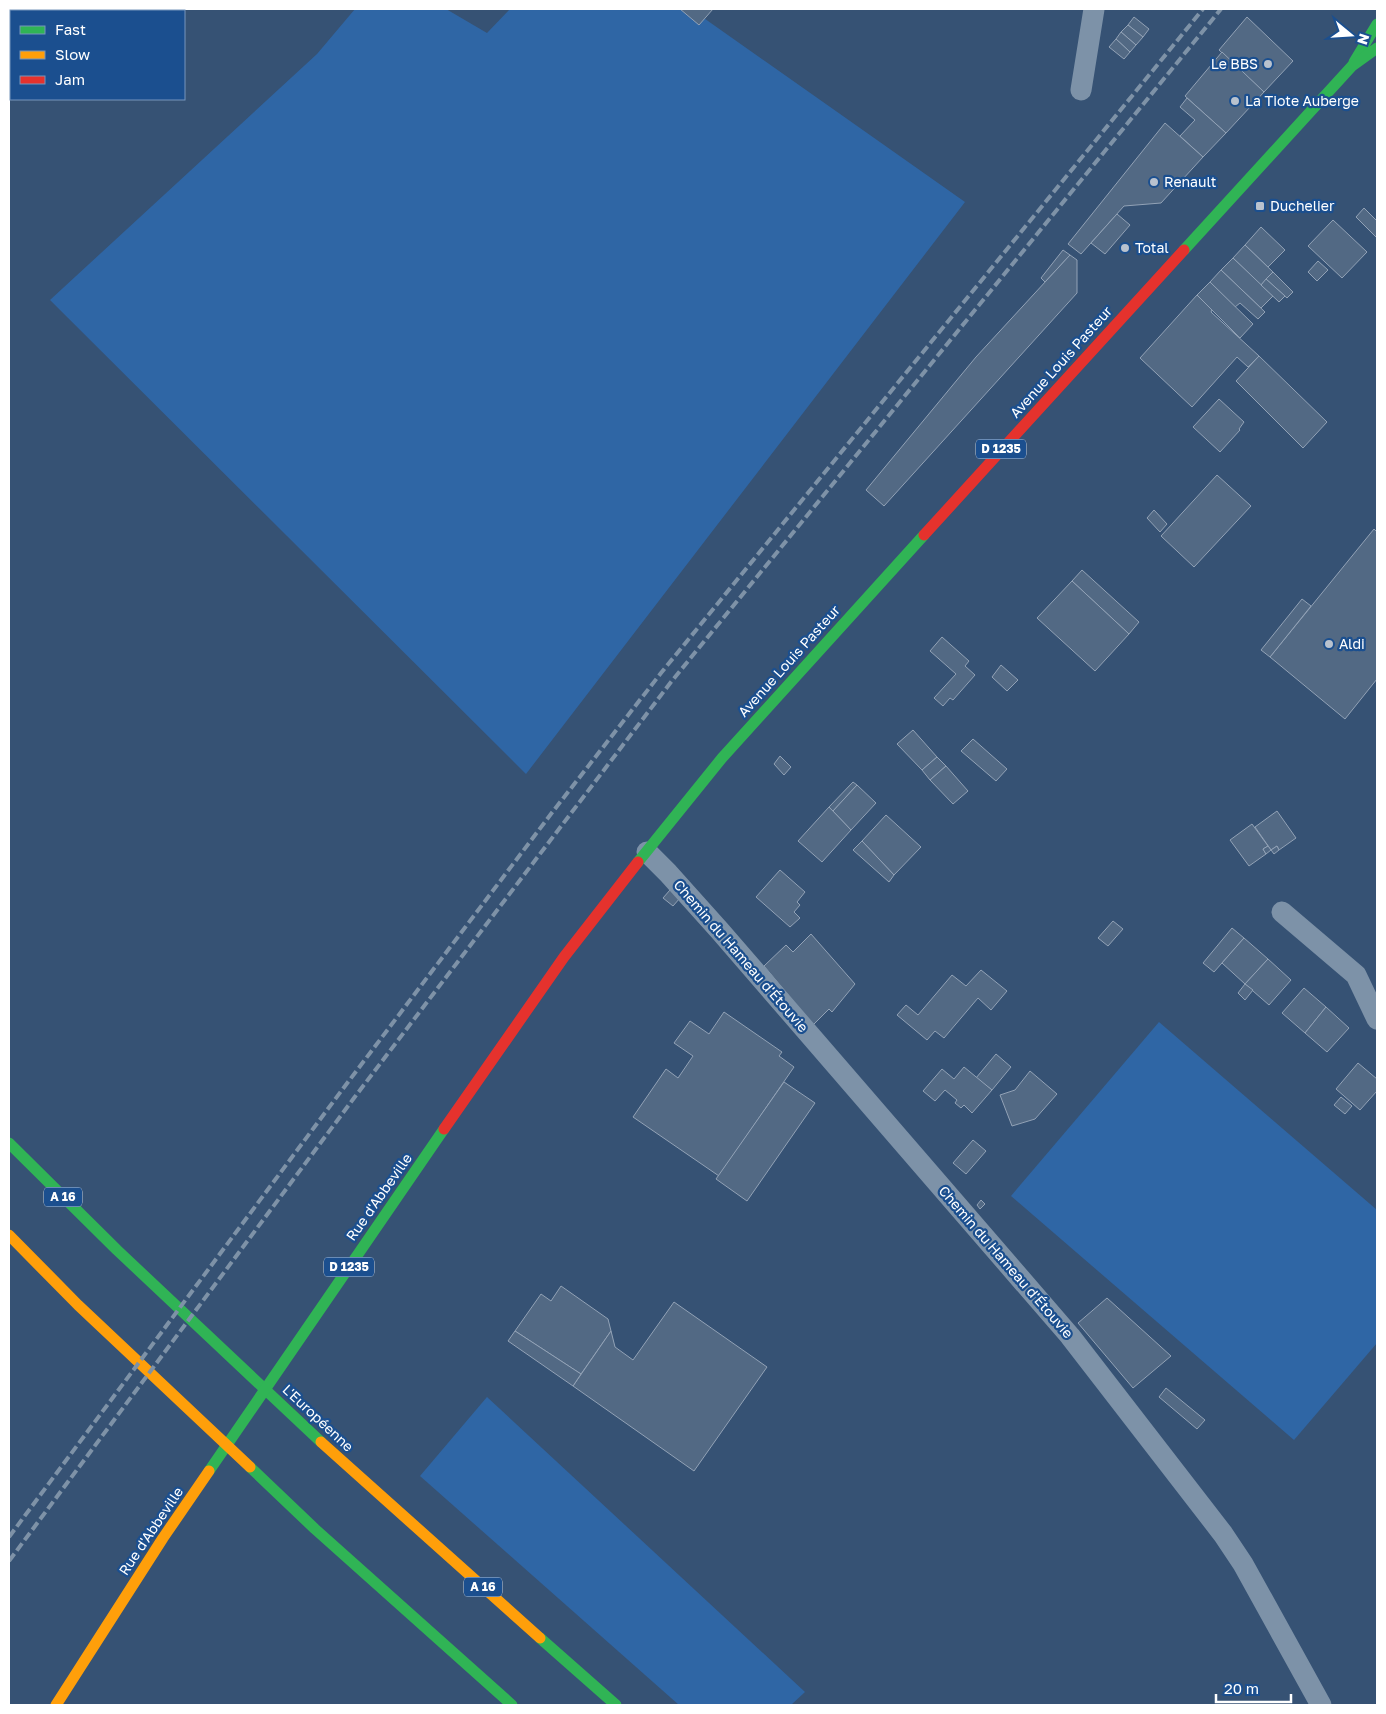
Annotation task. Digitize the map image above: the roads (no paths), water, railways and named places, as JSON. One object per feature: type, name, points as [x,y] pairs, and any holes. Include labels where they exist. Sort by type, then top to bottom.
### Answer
[{"type":"main road","name":"Avenue Louis Pasteur","points":[[1352,66],[1377,24]]},
{"type":"main road","name":"Avenue Louis Pasteur","points":[[652,846],[722,758],[796,675],[1352,66],[1377,48]]},
{"type":"main road","name":"Rue d'Abbeville","points":[[56,1705],[163,1538],[388,1210],[564,957],[608,899],[652,846]]},
{"type":"main road","name":"L'Européenne","points":[[9,1143],[117,1250],[349,1468],[616,1705]]},
{"type":"main road","points":[[9,1235],[78,1305],[315,1529],[512,1705]]},
{"type":"street","points":[[1081,90],[1094,9]]},
{"type":"street","name":"Chemin du Hameau d'Étouvie","points":[[652,846],[668,874],[720,931],[1070,1336],[1223,1534],[1243,1564],[1321,1705]]},
{"type":"street","points":[[1282,912],[1356,975],[1377,1019]]},
{"type":"railway","points":[[9,1537],[342,1090],[554,810],[661,673],[1203,9]]},
{"type":"railway","points":[[9,1561],[354,1098],[671,682],[1221,9]]},
{"type":"place","name":"Le BBS","points":[[1268,64]]},
{"type":"place","name":"La Tiote Auberge","points":[[1235,101]]},
{"type":"place","name":"Renault","points":[[1154,182]]},
{"type":"place","name":"Duchelier","points":[[1260,206]]},
{"type":"place","name":"Total","points":[[1125,248]]},
{"type":"place","name":"Aldi","points":[[1329,644]]}]
